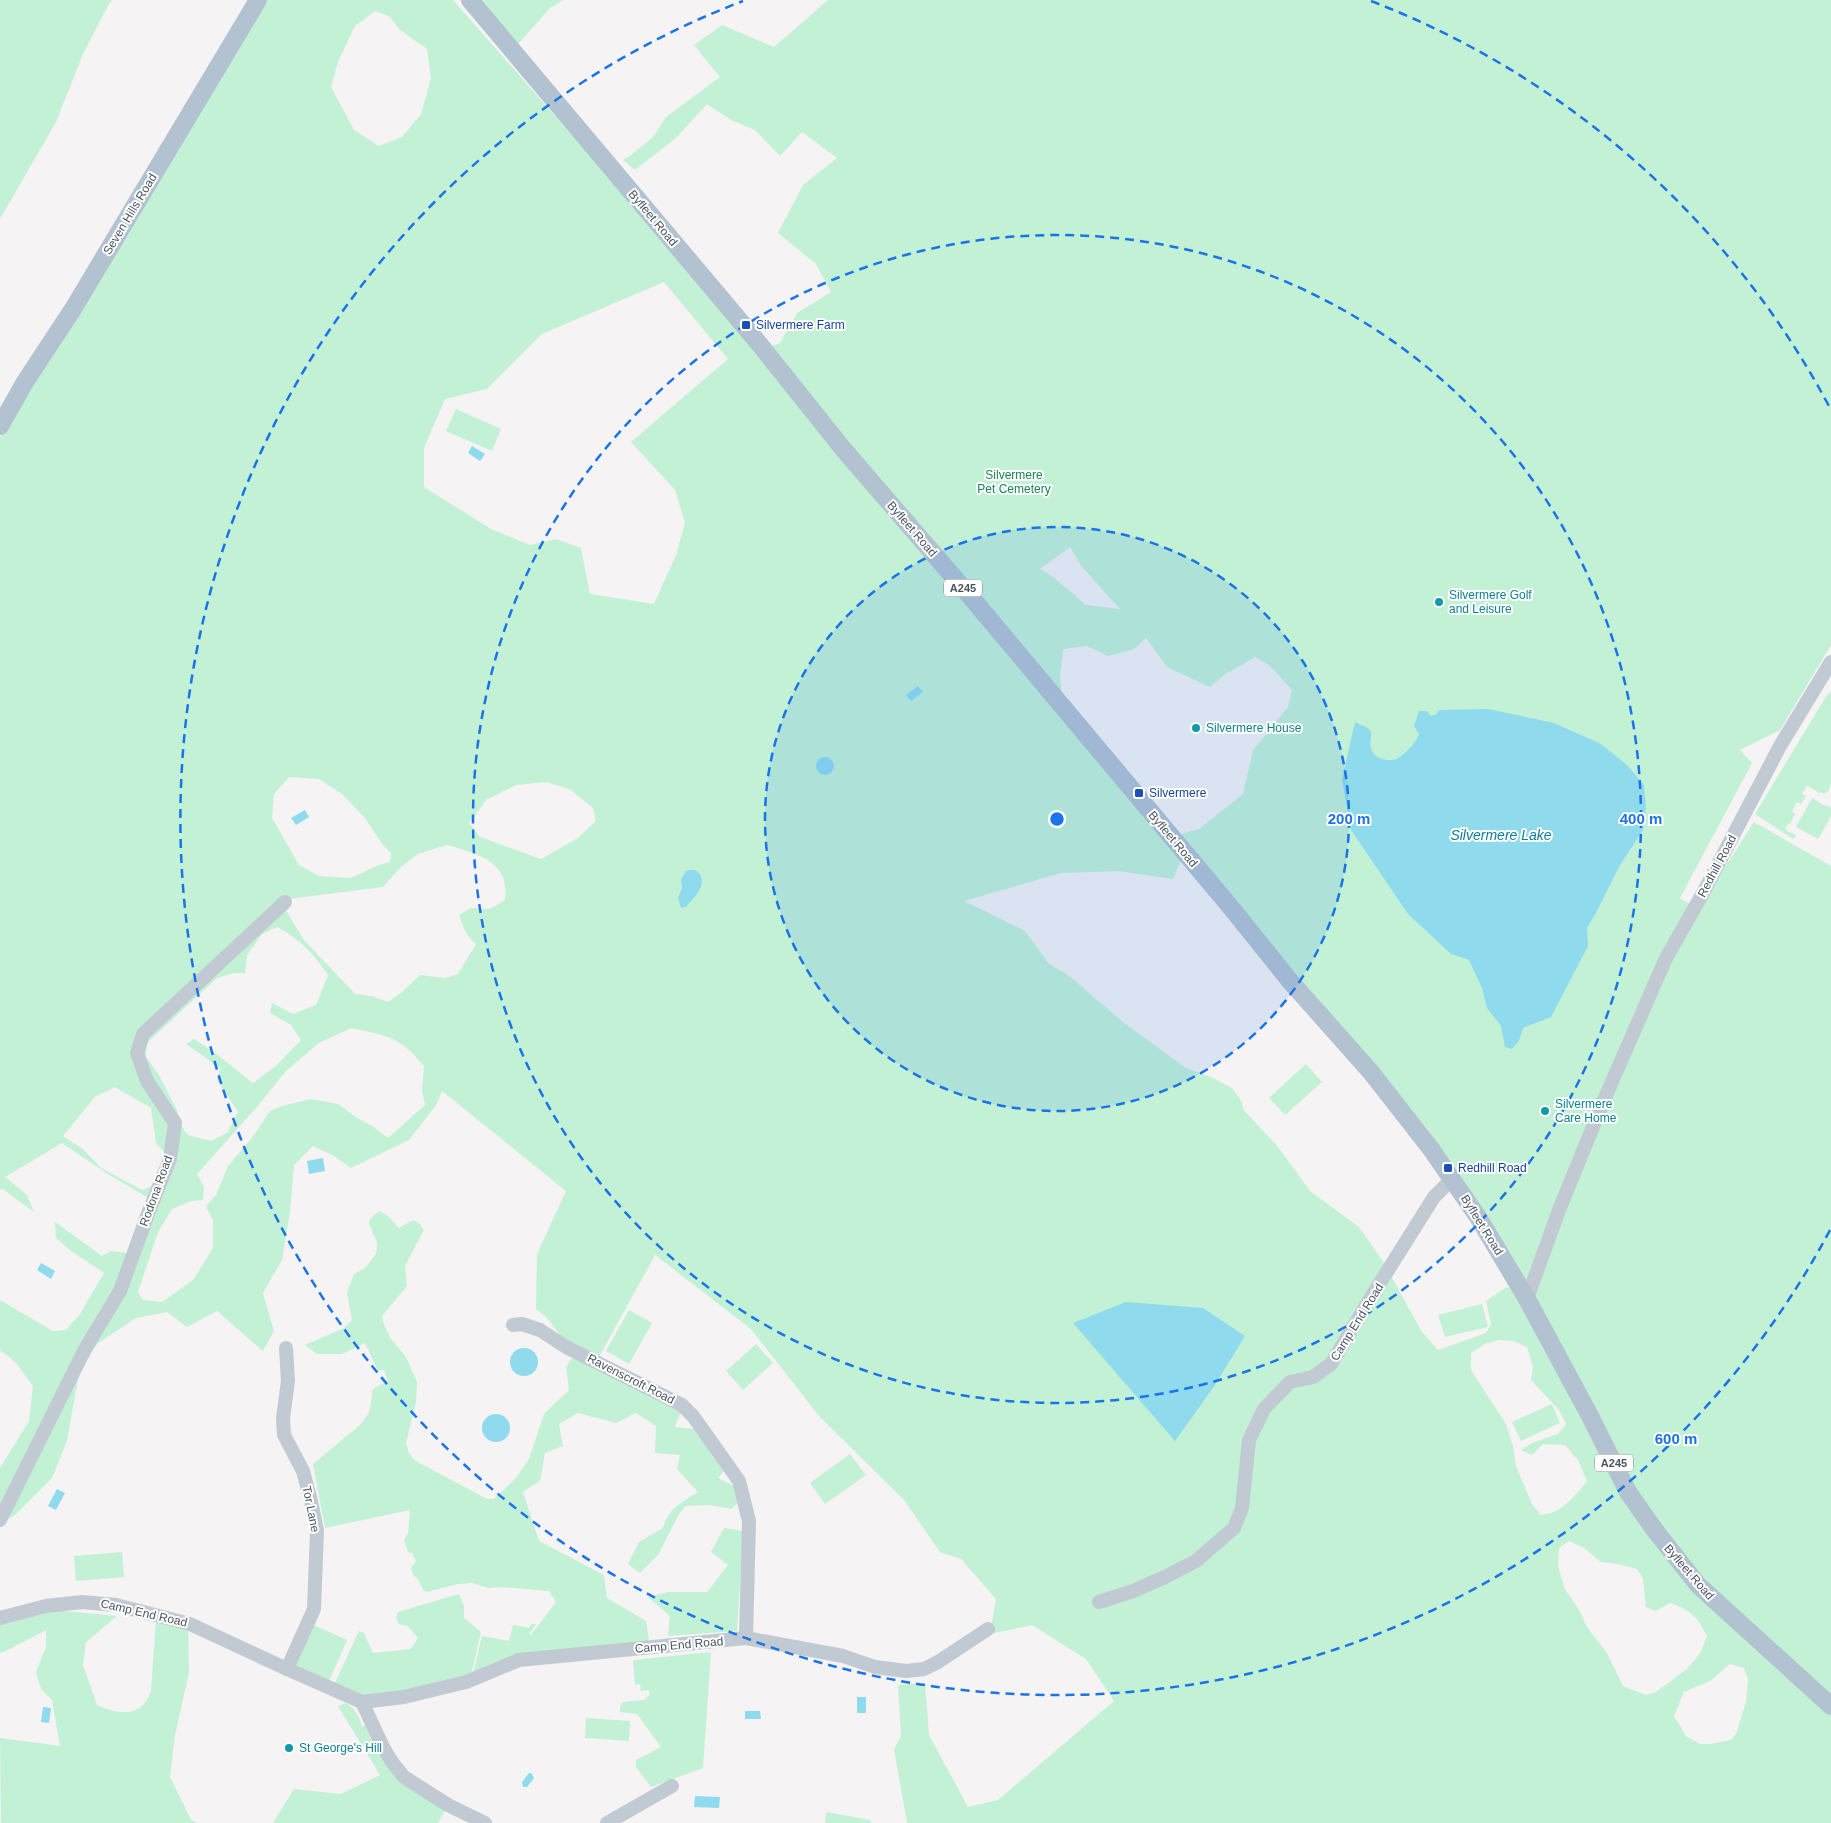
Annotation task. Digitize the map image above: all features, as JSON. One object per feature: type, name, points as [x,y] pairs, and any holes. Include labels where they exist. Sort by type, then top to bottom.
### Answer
[{"type":"main road","name":"Seven Hills Road","points":[[0,426],[25,382],[73,309],[258,0]]},
{"type":"main road","name":"Byfleet Road","points":[[470,0],[763,348],[844,450],[970,596],[1233,910],[1290,981],[1370,1070],[1452,1179],[1478,1217],[1527,1299],[1590,1416],[1628,1492],[1672,1554],[1698,1585],[1831,1706]]},
{"type":"street","name":"Redhill Road","points":[[1527,1299],[1556,1218],[1604,1100],[1666,958],[1780,746],[1831,662]]},
{"type":"street","name":"Rodona Road","points":[[0,1520],[85,1349],[120,1291],[152,1202],[170,1159],[174,1124],[147,1081],[138,1053],[143,1034],[285,902]]},
{"type":"street","name":"Camp End Road","points":[[1099,1602],[1133,1591],[1196,1562],[1234,1528],[1242,1508],[1249,1440],[1264,1409],[1290,1382],[1312,1377],[1332,1364],[1434,1197],[1452,1179]]},
{"type":"street","name":"Ravenscroft Road","points":[[513,1325],[522,1324],[540,1330],[566,1347],[682,1406],[693,1416],[739,1481],[750,1521],[746,1638]]},
{"type":"street","name":"Tor Lane","points":[[286,1348],[288,1381],[283,1418],[284,1435],[303,1471],[317,1531],[314,1609],[287,1669]]},
{"type":"street","name":"Camp End Road","points":[[0,1618],[46,1606],[82,1602],[116,1605],[190,1624],[362,1702],[404,1697],[466,1682],[519,1660],[746,1638],[843,1656],[875,1667],[906,1671],[928,1666],[988,1629]]},
{"type":"street","points":[[362,1702],[383,1747],[404,1777],[448,1805],[485,1823]]},
{"type":"street","points":[[607,1823],[672,1786]]},
{"type":"green space","points":[[0,0],[112,0],[83,54],[56,122],[0,219]]},
{"type":"green space","name":"Silvermere Pet Cemetery","points":[[260,0],[453,0],[624,194],[669,250],[763,349],[780,343],[797,313],[831,292],[816,264],[778,233],[803,185],[837,158],[802,132],[780,156],[755,130],[731,120],[707,104],[676,138],[635,170],[623,160],[653,137],[666,117],[720,77],[694,45],[722,25],[774,47],[828,0],[1831,0],[1831,645],[1780,730],[1740,750],[1752,763],[1680,898],[1698,909],[1754,822],[1831,866],[1831,1823],[907,1823],[894,1749],[901,1736],[898,1685],[925,1683],[929,1735],[968,1807],[998,1800],[1114,1701],[1086,1659],[1032,1625],[990,1634],[996,1599],[961,1559],[940,1552],[904,1500],[819,1416],[751,1329],[655,1255],[599,1357],[562,1338],[548,1319],[536,1309],[537,1254],[566,1191],[442,1091],[436,1105],[409,1140],[351,1168],[334,1156],[313,1146],[294,1165],[290,1212],[282,1260],[263,1293],[274,1331],[263,1351],[217,1311],[187,1327],[167,1312],[136,1318],[97,1344],[79,1373],[67,1441],[52,1478],[15,1515],[0,1523],[0,1468],[29,1421],[33,1386],[14,1362],[0,1351],[0,1300],[53,1331],[66,1330],[80,1314],[104,1273],[71,1251],[56,1238],[55,1222],[102,1256],[111,1251],[134,1254],[149,1211],[147,1197],[106,1173],[62,1143],[5,1177],[27,1195],[34,1212],[0,1189],[0,437]],"holes":[[[375,11],[389,16],[400,30],[427,49],[431,78],[421,114],[402,137],[379,146],[354,130],[331,87],[338,62],[355,26]],[[664,282],[728,359],[631,442],[675,490],[685,523],[676,555],[654,604],[590,594],[581,548],[556,539],[530,545],[491,529],[424,487],[424,448],[445,399],[487,389],[542,334]],[[1070,547],[1082,567],[1120,609],[1086,605],[1053,577],[1040,569]],[[1146,638],[1167,667],[1210,687],[1224,675],[1255,657],[1269,665],[1292,690],[1288,707],[1253,750],[1243,794],[1199,829],[1181,834],[1191,846],[1184,852],[1063,708],[1060,677],[1063,649],[1087,646],[1108,656],[1134,649]],[[289,777],[319,779],[343,795],[364,817],[383,845],[391,853],[390,862],[376,866],[351,878],[319,876],[299,865],[272,818],[274,794]],[[546,782],[571,790],[593,808],[596,821],[578,838],[541,859],[480,837],[469,823],[486,800],[516,785]],[[447,845],[480,856],[497,867],[505,887],[505,900],[490,909],[471,908],[459,915],[470,938],[476,944],[458,974],[445,978],[420,975],[388,1002],[372,996],[355,994],[304,940],[285,909],[288,899],[383,887],[401,867],[418,854]],[[1184,853],[1478,1217],[1518,1285],[1505,1288],[1486,1301],[1491,1324],[1486,1333],[1438,1350],[1422,1332],[1382,1260],[1359,1227],[1310,1191],[1278,1147],[1243,1109],[1242,1102],[1232,1088],[1211,1077],[1186,1068],[1124,1023],[1068,975],[1049,964],[1025,931],[964,901],[1061,873],[1118,871],[1173,879]],[[277,927],[306,948],[328,975],[316,1005],[293,1014],[272,1003],[270,1013],[291,1025],[301,1040],[277,1065],[253,1083],[194,1039],[186,1044],[220,1068],[217,1080],[238,1112],[227,1133],[211,1141],[188,1135],[182,1127],[176,1108],[159,1075],[146,1057],[147,1043],[217,978],[234,973],[245,973],[247,955],[262,934]],[[351,1028],[384,1036],[400,1043],[424,1066],[422,1091],[425,1105],[388,1138],[338,1104],[311,1099],[270,1111],[252,1138],[228,1166],[216,1195],[206,1206],[213,1221],[213,1248],[193,1280],[162,1302],[143,1300],[138,1292],[158,1232],[172,1209],[191,1201],[203,1200],[204,1187],[197,1174],[286,1071],[319,1043]],[[115,1087],[151,1108],[156,1143],[170,1159],[159,1184],[142,1190],[101,1168],[83,1149],[63,1136],[95,1097]],[[1499,1340],[1513,1341],[1527,1347],[1533,1367],[1531,1380],[1559,1410],[1566,1424],[1558,1434],[1532,1443],[1521,1450],[1532,1455],[1543,1444],[1565,1445],[1578,1460],[1587,1481],[1561,1508],[1541,1515],[1532,1504],[1516,1466],[1513,1446],[1506,1424],[1471,1370],[1471,1353],[1485,1344]],[[1569,1541],[1584,1548],[1601,1562],[1637,1569],[1643,1579],[1646,1607],[1656,1611],[1670,1603],[1688,1611],[1700,1623],[1707,1636],[1701,1652],[1687,1669],[1656,1692],[1646,1695],[1623,1686],[1607,1653],[1587,1627],[1579,1610],[1565,1589],[1558,1567],[1559,1548]],[[1730,1664],[1744,1668],[1748,1679],[1746,1702],[1736,1734],[1731,1740],[1700,1744],[1686,1736],[1674,1716],[1684,1692],[1710,1681]]]},
{"type":"green space","points":[[480,0],[563,0],[550,8],[518,44]]},
{"type":"green space","points":[[456,409],[501,429],[492,451],[446,431]]},
{"type":"green space","points":[[1831,691],[1831,784],[1828,792],[1825,794],[1819,793],[1807,785],[1802,794],[1806,796],[1801,804],[1797,802],[1792,812],[1795,814],[1790,824],[1785,828],[1796,835],[1793,839],[1755,814]]},
{"type":"green space","points":[[1812,798],[1831,808],[1831,816],[1818,839],[1796,827]]},
{"type":"green space","points":[[1306,1064],[1322,1082],[1285,1115],[1269,1098]]},
{"type":"green space","points":[[379,1211],[387,1215],[399,1228],[413,1220],[419,1223],[424,1230],[405,1266],[407,1286],[382,1316],[391,1339],[406,1357],[417,1382],[416,1402],[406,1443],[409,1453],[414,1460],[487,1499],[494,1499],[516,1478],[529,1459],[544,1414],[569,1390],[566,1367],[573,1356],[681,1411],[675,1427],[696,1429],[724,1471],[718,1478],[734,1486],[739,1502],[731,1509],[710,1505],[686,1506],[679,1514],[658,1555],[640,1573],[628,1564],[639,1542],[663,1528],[665,1521],[672,1511],[698,1492],[677,1469],[680,1455],[655,1453],[656,1426],[636,1413],[616,1423],[578,1413],[559,1424],[563,1446],[545,1453],[540,1481],[523,1492],[539,1541],[604,1575],[607,1598],[646,1621],[650,1647],[518,1660],[472,1678],[482,1636],[509,1641],[513,1625],[529,1628],[531,1624],[536,1624],[529,1634],[531,1635],[556,1602],[549,1591],[502,1587],[489,1588],[472,1583],[458,1584],[427,1592],[423,1590],[418,1579],[413,1575],[411,1568],[416,1561],[412,1553],[408,1552],[404,1540],[408,1534],[410,1510],[325,1528],[313,1464],[360,1425],[369,1413],[373,1389],[388,1381],[384,1370],[378,1371],[365,1343],[342,1354],[317,1354],[305,1345],[344,1328],[352,1320],[347,1293],[354,1274],[365,1268],[376,1254],[377,1242],[369,1223],[370,1219]]},
{"type":"green space","points":[[1482,1304],[1488,1327],[1445,1337],[1438,1315]]},
{"type":"green space","points":[[629,1310],[652,1323],[629,1364],[606,1351]]},
{"type":"green space","points":[[756,1344],[773,1363],[743,1390],[726,1371]]},
{"type":"green space","points":[[1552,1404],[1560,1423],[1521,1441],[1512,1422]]},
{"type":"green space","points":[[850,1454],[866,1475],[825,1504],[810,1483]]},
{"type":"green space","points":[[724,1528],[743,1531],[737,1631],[668,1636],[670,1616],[648,1597],[667,1592],[707,1592],[728,1565],[711,1552]]},
{"type":"green space","points":[[122,1552],[124,1577],[76,1581],[74,1556]]},
{"type":"green space","points":[[459,1594],[464,1606],[464,1618],[481,1632],[471,1676],[398,1692],[361,1696],[334,1685],[359,1631],[364,1633],[373,1653],[411,1649],[418,1638],[408,1626],[399,1624],[396,1618],[398,1612]]},
{"type":"green space","points":[[52,1610],[117,1616],[86,1642],[83,1665],[97,1705],[113,1711],[129,1712],[136,1710],[147,1700],[151,1691],[156,1620],[188,1628],[189,1672],[175,1735],[170,1777],[191,1820],[197,1823],[1,1823],[0,1738],[60,1746],[52,1700],[41,1689],[36,1672],[46,1647],[46,1630],[0,1653],[0,1622]]},
{"type":"green space","points":[[314,1625],[347,1640],[329,1681],[295,1667]]},
{"type":"green space","points":[[711,1652],[703,1768],[651,1787],[636,1767],[636,1760],[661,1747],[637,1714],[620,1712],[623,1702],[644,1700],[650,1694],[649,1690],[641,1691],[640,1684],[635,1685],[633,1660]]},
{"type":"green space","points":[[346,1703],[357,1713],[362,1727],[371,1721],[392,1762],[448,1805],[438,1823],[273,1823],[294,1789],[341,1794],[380,1775],[338,1706]]},
{"type":"green space","points":[[586,1718],[630,1721],[629,1741],[585,1738]]},
{"type":"green space","points":[[826,1812],[870,1820],[871,1823],[825,1823]]},
{"type":"water","points":[[472,446],[485,454],[480,461],[468,453]]},
{"type":"water","points":[[918,686],[923,692],[911,701],[906,695]]},
{"type":"water","name":"Silvermere Lake","points":[[1488,709],[1554,723],[1601,744],[1627,765],[1644,785],[1646,808],[1643,830],[1619,867],[1587,928],[1588,946],[1551,1017],[1523,1028],[1519,1041],[1512,1049],[1505,1047],[1501,1026],[1487,1008],[1482,988],[1469,960],[1451,954],[1408,914],[1351,830],[1342,779],[1355,722],[1368,728],[1371,732],[1370,746],[1372,752],[1382,759],[1391,760],[1398,758],[1404,753],[1418,737],[1419,734],[1414,726],[1419,711],[1427,711],[1431,716],[1437,714],[1439,710]]},
{"type":"water","points":[[825,757],[831,760],[834,766],[831,772],[825,775],[819,772],[816,766],[819,760]]},
{"type":"water","points":[[305,810],[309,817],[296,825],[291,818]]},
{"type":"water","points":[[695,870],[700,874],[702,883],[692,900],[686,907],[681,908],[678,898],[682,888],[681,879],[686,871]]},
{"type":"water","points":[[323,1158],[325,1171],[309,1174],[307,1161]]},
{"type":"water","points":[[41,1263],[55,1271],[51,1279],[37,1270]]},
{"type":"water","points":[[1126,1302],[1203,1308],[1245,1336],[1213,1388],[1175,1441],[1073,1323]]},
{"type":"water","points":[[524,1348],[534,1352],[538,1362],[534,1372],[524,1376],[514,1372],[510,1362],[514,1352]]},
{"type":"water","points":[[496,1414],[506,1418],[510,1428],[506,1438],[496,1442],[486,1438],[482,1428],[486,1418]]},
{"type":"water","points":[[57,1489],[65,1493],[56,1510],[48,1506]]},
{"type":"water","points":[[857,1697],[866,1697],[866,1713],[857,1713]]},
{"type":"water","points":[[43,1707],[51,1708],[49,1723],[41,1722]]},
{"type":"water","points":[[745,1711],[760,1711],[761,1719],[745,1719]]},
{"type":"water","points":[[529,1773],[534,1778],[527,1787],[523,1787],[522,1782]]},
{"type":"water","points":[[695,1796],[720,1797],[719,1808],[694,1807]]},
{"type":"place","name":"Silvermere Farm","points":[[746,325]]},
{"type":"place","name":"Silvermere Golf and Leisure","points":[[1439,602]]},
{"type":"place","name":"Silvermere House","points":[[1196,728]]},
{"type":"place","name":"Silvermere","points":[[1139,793]]},
{"type":"place","name":"Silvermere Care Home","points":[[1545,1111]]},
{"type":"place","name":"Redhill Road","points":[[1448,1168]]},
{"type":"place","name":"St George's Hill","points":[[289,1748]]}]
